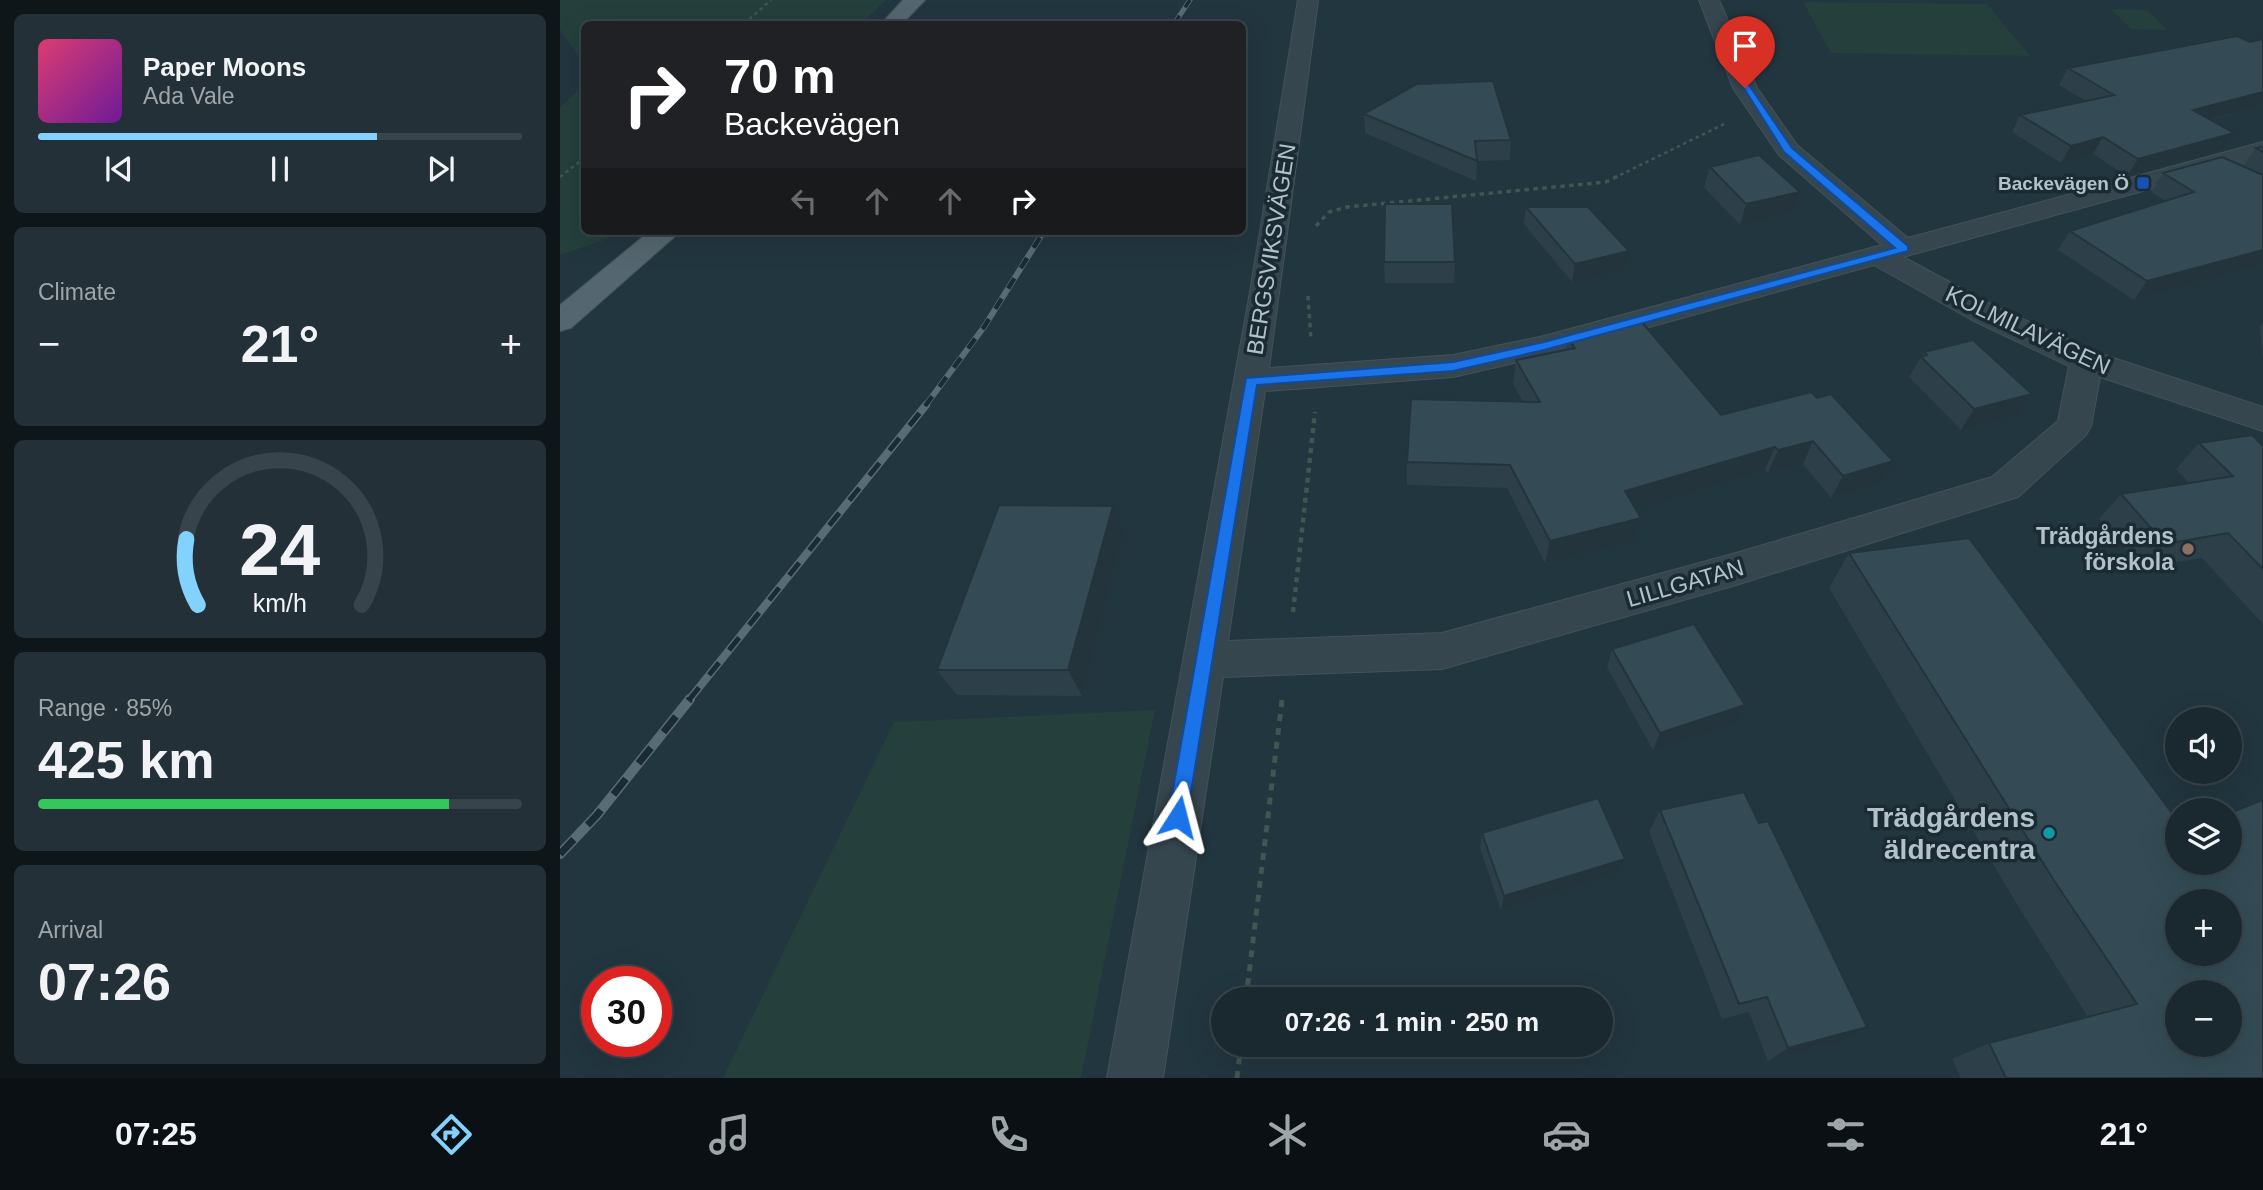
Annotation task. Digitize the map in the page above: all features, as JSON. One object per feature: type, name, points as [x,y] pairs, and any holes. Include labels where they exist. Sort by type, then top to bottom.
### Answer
[{"type":"main road","points":[[894,21],[915,0]]},
{"type":"main road","points":[[560,321],[662,235]]},
{"type":"street","name":"BERGSVIKSVÄGEN","points":[[1135,1078],[1250,381],[1308,0]]},
{"type":"street","name":"KOLMILAVÄGEN","points":[[1709,0],[1745,88],[1788,150],[1891,252],[1983,313],[2086,361],[2263,419]]},
{"type":"street","points":[[1250,381],[1453,366],[1544,346],[2263,150]]},
{"type":"street","points":[[2211,164],[2242,179]]},
{"type":"street","name":"LILLGATAN","points":[[1203,660],[1442,651],[1736,569],[2005,487],[2074,426],[2086,361]]},
{"type":"path","points":[[747,21],[771,0]]},
{"type":"path","points":[[1314,236],[1321,217],[1332,210],[1606,182],[1633,171],[1758,106]]},
{"type":"path","points":[[560,177],[581,160]]},
{"type":"path","points":[[1247,987],[1313,449],[1314,376],[1307,289]]},
{"type":"path","points":[[1237,1078],[1240,1057]]},
{"type":"green space","points":[[560,0],[886,0],[864,21],[581,21],[581,60],[560,30]]},
{"type":"green space","points":[[1803,2],[1987,4],[2030,56],[1831,53]]},
{"type":"green space","points":[[2111,9],[2147,10],[2168,30],[2131,29]]},
{"type":"green space","points":[[581,87],[581,235],[619,235],[560,255],[560,108]]},
{"type":"green space","points":[[1155,710],[1081,1078],[723,1078],[894,722]]},
{"type":"building","points":[[2237,36],[2250,42],[2263,39],[2263,92],[2193,110],[2234,133],[2138,159],[2103,137],[2071,146],[2020,115],[2114,95],[2068,68]]},
{"type":"building","points":[[1493,81],[1511,140],[1475,141],[1477,161],[1364,114],[1417,84]]},
{"type":"building","points":[[1759,155],[1800,192],[1746,204],[1710,167]]},
{"type":"building","points":[[2222,157],[2263,175],[2263,250],[2147,281],[2070,231],[2194,192],[2163,173]]},
{"type":"building","points":[[1385,204],[1452,204],[1455,262],[1384,262]]},
{"type":"building","points":[[1526,207],[1588,207],[1629,251],[1575,264]]},
{"type":"building","points":[[1640,320],[1721,415],[1811,392],[1817,398],[1831,394],[1893,461],[1843,476],[1813,441],[1778,450],[1775,447],[1625,491],[1641,518],[1550,541],[1510,465],[1407,462],[1411,399],[1540,402],[1516,360],[1575,348],[1568,338]]},
{"type":"building","points":[[1973,340],[2032,394],[1974,409],[1921,357],[1927,355],[1924,352]]},
{"type":"building","points":[[2252,435],[2263,446],[2263,569],[2228,533],[2165,544],[2121,494],[2233,476],[2199,443]]},
{"type":"building","points":[[999,505],[1113,506],[1068,670],[937,670]]},
{"type":"building","name":"Trädgårdens äldrecentra","points":[[1969,538],[2165,804],[2165,875],[2242,875],[2242,808],[2263,800],[2263,1078],[2006,1078],[1989,1043],[2137,1004],[2055,882],[1849,553]]},
{"type":"building","points":[[1694,624],[1745,705],[1660,733],[1612,649]]},
{"type":"building","points":[[1744,792],[1759,823],[1768,821],[1867,1027],[1788,1048],[1767,997],[1739,1004],[1660,810]]},
{"type":"building","points":[[1598,798],[1625,859],[1504,896],[1482,833]]},
{"type":"railway","points":[[1176,21],[1190,0]]},
{"type":"railway","points":[[925,406],[984,327],[1042,235]]},
{"type":"railway","points":[[689,700],[926,405]]},
{"type":"railway","points":[[560,854],[597,815],[690,699]]},
{"type":"place","name":"Backevägen Ö","points":[[2143,183]]},
{"type":"place","name":"Trädgårdens förskola","points":[[2188,549]]},
{"type":"place","name":"Trädgårdens äldrecentra","points":[[2049,833]]},
{"type":"route","points":[[1178,817],[1250,381],[1453,366],[1544,346],[1904,249],[1788,150],[1745,88]]}]
